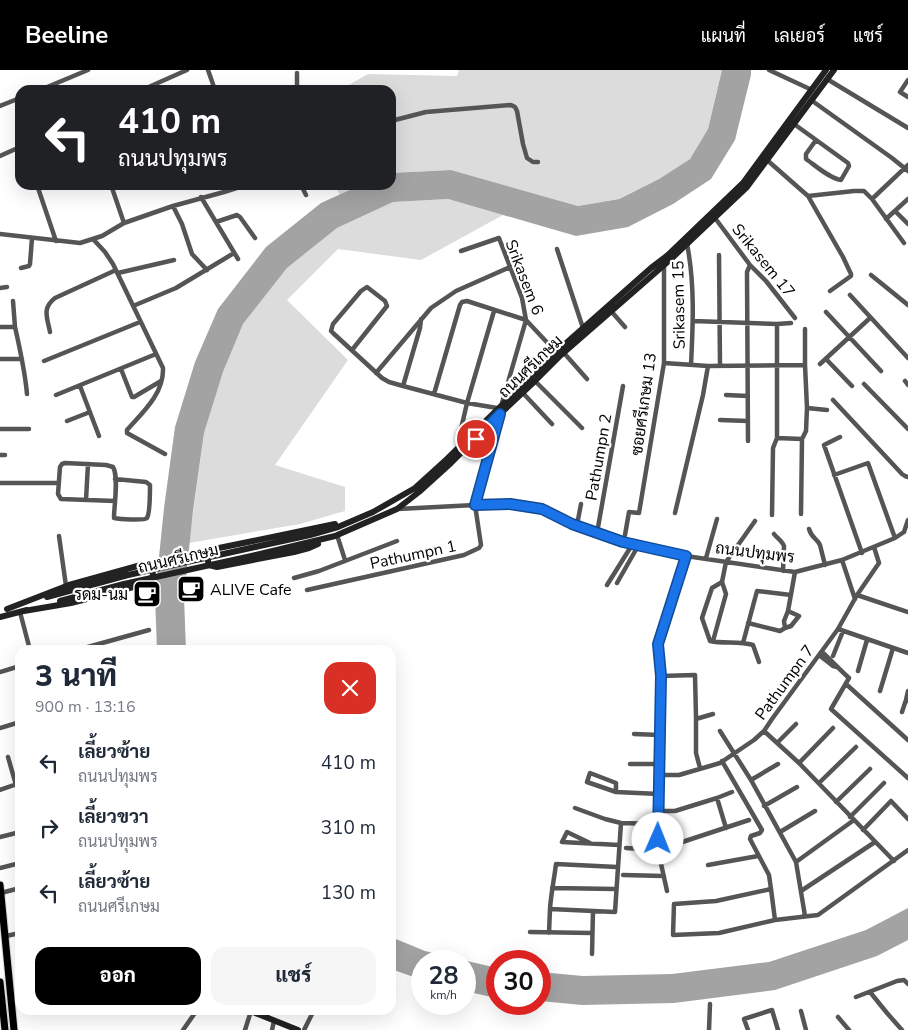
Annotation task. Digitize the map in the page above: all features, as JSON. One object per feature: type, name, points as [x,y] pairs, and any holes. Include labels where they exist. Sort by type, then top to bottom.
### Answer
[{"type":"main road","name":"ถนนศรีเกษม","points":[[0,617],[124,584],[336,536],[397,509],[452,463],[500,409],[535,381],[743,192],[750,178],[826,70]]},
{"type":"main road","name":"ถนนศรีเกษม","points":[[3,610],[128,575],[310,535],[338,527],[373,512],[415,488],[500,409],[556,352],[668,255],[750,178],[794,124],[834,70]]},
{"type":"main road","points":[[336,536],[309,548],[294,552],[217,567],[210,565],[206,557],[214,549],[336,524],[373,512]]},
{"type":"main road","points":[[3,610],[66,586],[141,565],[147,565],[152,570],[153,576],[145,584],[72,603],[22,611]]},
{"type":"main road","points":[[0,889],[14,1030]]},
{"type":"main road","points":[[0,982],[4,1030]]},
{"type":"main road","points":[[2,1007],[5,1010],[9,1010],[11,1006]]},
{"type":"main road","points":[[259,1015],[294,1029]]},
{"type":"street","points":[[52,85],[88,70]]},
{"type":"street","points":[[153,85],[187,70]]},
{"type":"street","points":[[209,70],[214,85]]},
{"type":"street","points":[[768,70],[812,90]]},
{"type":"street","points":[[297,73],[297,85]]},
{"type":"street","points":[[827,79],[908,128]]},
{"type":"street","points":[[908,80],[900,92],[908,97]]},
{"type":"street","points":[[0,106],[15,100]]},
{"type":"street","points":[[811,100],[907,168],[872,199]]},
{"type":"street","points":[[396,120],[426,112],[511,105],[517,111],[526,158],[533,162],[538,162]]},
{"type":"street","points":[[794,124],[848,163],[850,166],[841,180],[829,175],[806,159],[806,154],[816,140]]},
{"type":"street","points":[[0,156],[15,149]]},
{"type":"street","points":[[766,160],[808,196],[843,257],[851,276],[830,291]]},
{"type":"street","points":[[39,190],[56,241]]},
{"type":"street","points":[[113,190],[124,223]]},
{"type":"street","points":[[0,234],[80,243],[102,236],[124,223],[201,197],[230,190]]},
{"type":"street","points":[[304,190],[306,195]]},
{"type":"street","points":[[808,196],[864,191],[904,243]]},
{"type":"street","points":[[201,197],[238,259]]},
{"type":"street","points":[[886,219],[908,199]]},
{"type":"street","points":[[173,206],[182,224],[192,254],[207,270]]},
{"type":"street","points":[[895,211],[908,224]]},
{"type":"street","points":[[216,222],[237,215],[255,238]]},
{"type":"street","name":"Srikasem 17","points":[[715,218],[750,265],[766,281],[795,318]]},
{"type":"street","points":[[21,268],[30,264],[32,238]]},
{"type":"street","name":"Srikasem 6","points":[[461,251],[499,238],[522,298],[526,320],[556,352]]},
{"type":"street","points":[[93,239],[109,258],[117,272],[163,368],[159,389],[149,405],[126,432],[165,454]]},
{"type":"street","name":"Srikasem 15","points":[[687,244],[691,265],[693,321],[691,365]]},
{"type":"street","points":[[557,249],[583,328]]},
{"type":"street","points":[[133,306],[176,288],[234,253]]},
{"type":"street","points":[[719,255],[720,366]]},
{"type":"street","points":[[50,332],[46,310],[50,302],[55,298],[117,272],[174,260]]},
{"type":"street","name":"ซอยศรีเกษม 13","points":[[625,535],[629,512],[639,513],[664,363],[664,265]]},
{"type":"street","points":[[748,441],[747,272],[750,265]]},
{"type":"street","points":[[376,373],[431,308],[456,291],[510,267]]},
{"type":"street","points":[[871,274],[908,305]]},
{"type":"street","points":[[0,288],[7,287]]},
{"type":"street","points":[[352,350],[387,306],[386,301],[367,288],[361,290],[331,328],[333,333],[376,373],[389,382],[467,403],[500,409]]},
{"type":"street","points":[[850,295],[908,358]]},
{"type":"street","points":[[13,301],[22,359],[26,372],[27,394]]},
{"type":"street","points":[[434,394],[462,302],[471,302],[526,320],[475,505]]},
{"type":"street","points":[[459,438],[467,403],[494,310]]},
{"type":"street","points":[[611,311],[625,327]]},
{"type":"street","points":[[826,312],[881,371]]},
{"type":"street","points":[[820,364],[870,318]]},
{"type":"street","points":[[403,386],[421,319]]},
{"type":"street","points":[[693,321],[791,323]]},
{"type":"street","points":[[44,361],[140,322]]},
{"type":"street","points":[[772,515],[773,448],[777,438],[777,324]]},
{"type":"street","points":[[0,327],[16,326]]},
{"type":"street","points":[[801,514],[802,438],[806,431],[807,408],[805,329]]},
{"type":"street","points":[[564,353],[588,379]]},
{"type":"street","points":[[56,396],[156,354]]},
{"type":"street","points":[[0,359],[22,359]]},
{"type":"street","points":[[826,359],[852,386]]},
{"type":"street","points":[[664,363],[708,366],[805,366]]},
{"type":"street","points":[[675,513],[703,396],[708,366]]},
{"type":"street","points":[[121,369],[132,397],[162,381]]},
{"type":"street","points":[[535,381],[582,428]]},
{"type":"street","points":[[864,384],[908,429]]},
{"type":"street","points":[[80,386],[99,436]]},
{"type":"street","name":"Pathumpn 2","points":[[597,533],[624,386]]},
{"type":"street","points":[[522,392],[552,424]]},
{"type":"street","points":[[726,395],[748,396]]},
{"type":"street","points":[[833,400],[902,474],[908,477]]},
{"type":"street","points":[[807,408],[827,410]]},
{"type":"street","points":[[67,420],[90,412]]},
{"type":"street","points":[[720,420],[748,421]]},
{"type":"street","points":[[0,429],[29,429]]},
{"type":"street","points":[[840,437],[824,445],[862,553]]},
{"type":"street","points":[[777,438],[802,438]]},
{"type":"street","points":[[834,475],[868,463],[895,538],[904,532],[908,520]]},
{"type":"street","points":[[114,501],[61,499],[58,494],[60,467],[62,464],[106,464],[114,467],[115,519],[144,520],[148,516],[150,486],[148,483],[115,479]]},
{"type":"street","points":[[86,500],[88,464]]},
{"type":"street","points":[[0,483],[59,482]]},
{"type":"street","points":[[577,526],[581,504]]},
{"type":"street","name":"ถนนปทุมพร","points":[[397,509],[475,505],[526,505],[542,509],[577,526],[635,545],[686,556],[795,572],[842,560],[895,538]]},
{"type":"street","name":"Pathumpn 1","points":[[307,590],[464,556],[481,545],[475,505]]},
{"type":"street","points":[[706,558],[718,519]]},
{"type":"street","points":[[713,641],[726,594],[722,582],[726,562],[755,521]]},
{"type":"street","points":[[809,529],[813,538],[819,542],[825,564]]},
{"type":"street","points":[[774,534],[784,546],[783,571]]},
{"type":"street","points":[[59,536],[66,586]]},
{"type":"street","points":[[336,536],[345,560]]},
{"type":"street","points":[[294,578],[319,571],[397,541]]},
{"type":"street","points":[[617,583],[635,545]]},
{"type":"street","points":[[607,585],[635,545]]},
{"type":"street","name":"Pathumpn 7","points":[[659,775],[679,775],[722,761],[754,740],[764,731],[820,653],[841,630],[856,597],[879,563],[874,547]]},
{"type":"street","points":[[667,891],[658,850],[661,676],[658,644],[686,556]]},
{"type":"street","points":[[842,560],[856,597],[908,612]]},
{"type":"street","points":[[785,628],[784,621],[788,611],[795,572]]},
{"type":"street","points":[[722,582],[712,588],[702,618],[710,641],[753,644],[759,662]]},
{"type":"street","points":[[743,643],[757,591],[790,595]]},
{"type":"street","points":[[22,611],[29,645]]},
{"type":"street","points":[[748,623],[780,631],[791,626],[798,616],[788,611]]},
{"type":"street","points":[[95,645],[149,630]]},
{"type":"street","points":[[834,656],[841,630],[908,653]]},
{"type":"street","points":[[858,671],[867,640]]},
{"type":"street","points":[[880,691],[893,648]]},
{"type":"street","points":[[820,653],[849,678],[831,708],[908,778]]},
{"type":"street","points":[[0,672],[15,668]]},
{"type":"street","points":[[661,676],[695,676],[696,753],[700,768]]},
{"type":"street","points":[[846,684],[908,740]]},
{"type":"street","points":[[902,712],[907,701],[908,691]]},
{"type":"street","points":[[696,719],[713,714]]},
{"type":"street","points":[[0,728],[15,724]]},
{"type":"street","points":[[777,742],[796,724]]},
{"type":"street","points":[[799,763],[833,728]]},
{"type":"street","points":[[720,731],[751,780],[796,862],[805,916]]},
{"type":"street","points":[[764,731],[799,763],[894,861]]},
{"type":"street","points":[[634,734],[660,735]]},
{"type":"street","points":[[819,783],[856,747]]},
{"type":"street","points":[[8,757],[15,776]]},
{"type":"street","points":[[722,761],[762,830],[760,833],[752,835],[750,839],[769,875],[775,920]]},
{"type":"street","points":[[630,764],[659,764]]},
{"type":"street","points":[[751,780],[778,764]]},
{"type":"street","points":[[836,802],[870,769]]},
{"type":"street","points":[[616,792],[616,783],[590,773],[587,782],[616,792],[659,794]]},
{"type":"street","points":[[796,862],[852,819],[884,784]]},
{"type":"street","points":[[0,790],[15,785]]},
{"type":"street","points":[[764,806],[797,787]]},
{"type":"street","points":[[659,811],[675,811],[732,792]]},
{"type":"street","points":[[717,798],[726,828]]},
{"type":"street","points":[[863,830],[891,802],[908,819]]},
{"type":"street","points":[[575,808],[621,823],[659,824]]},
{"type":"street","points":[[780,832],[815,811]]},
{"type":"street","points":[[626,848],[658,850],[749,820]]},
{"type":"street","points":[[550,909],[614,912],[621,823]]},
{"type":"street","points":[[590,843],[567,832],[562,842],[619,845]]},
{"type":"street","points":[[0,837],[15,833]]},
{"type":"street","points":[[801,891],[875,842]]},
{"type":"street","points":[[771,889],[716,901],[674,904],[673,935],[719,933],[775,920],[818,915],[908,850]]},
{"type":"street","points":[[708,864],[758,856]]},
{"type":"street","points":[[0,868],[15,864]]},
{"type":"street","points":[[549,933],[552,888],[556,864],[617,867]]},
{"type":"street","points":[[624,875],[664,876]]},
{"type":"street","points":[[0,889],[15,888]]},
{"type":"street","points":[[552,888],[615,889]]},
{"type":"street","points":[[592,954],[593,911]]},
{"type":"street","points":[[530,932],[592,933]]},
{"type":"street","points":[[6,936],[15,934]]},
{"type":"street","points":[[856,997],[901,980],[908,984]]},
{"type":"street","points":[[870,992],[902,1030]]},
{"type":"street","points":[[710,1004],[710,1030]]},
{"type":"street","points":[[748,1030],[744,1019],[772,1010],[778,1030]]},
{"type":"street","points":[[801,1011],[806,1030]]},
{"type":"street","points":[[183,1030],[194,1015]]},
{"type":"street","points":[[245,1030],[248,1015]]},
{"type":"street","points":[[304,1030],[312,1015]]},
{"type":"street","points":[[838,1017],[849,1030]]},
{"type":"street","points":[[272,1030],[274,1021]]},
{"type":"shaded area","points":[[459,70],[722,70],[708,129],[690,159],[659,179],[618,199],[578,206],[451,170],[396,173],[396,85],[349,85],[368,74],[457,76]]},
{"type":"shaded area","points":[[722,70],[751,70],[735,140],[711,179],[673,204],[628,227],[576,236],[448,199],[393,202],[337,228],[287,268],[243,324],[223,372],[204,433],[184,597],[186,645],[157,645],[155,596],[175,427],[195,362],[218,309],[266,247],[321,203],[350,190],[396,190],[396,173],[451,170],[578,206],[619,199],[659,179],[690,159],[708,129]]},
{"type":"shaded area","points":[[337,190],[350,190],[340,195]]},
{"type":"shaded area","points":[[448,199],[503,215],[421,260],[338,249],[287,300],[348,360],[275,465],[345,487],[345,511],[300,524],[189,543],[204,433],[223,372],[243,324],[287,268],[337,228],[393,202]]},
{"type":"shaded area","points":[[908,908],[908,940],[877,956],[775,990],[674,1003],[582,1005],[551,1002],[551,973],[583,976],[672,974],[769,962],[866,930]]},
{"type":"shaded area","points":[[396,939],[423,950],[411,950],[411,976],[396,971]]},
{"type":"shaded area","points":[[476,963],[486,965],[486,996],[476,994]]},
{"type":"place","name":"ALIVE Cafe","points":[[191,589]]},
{"type":"place","name":"รดม-นม","points":[[147,594]]},
{"type":"route","points":[[476,439],[500,414],[475,505],[526,505],[542,509],[572,524],[623,542],[686,556],[658,644],[661,676],[658,839]]}]
